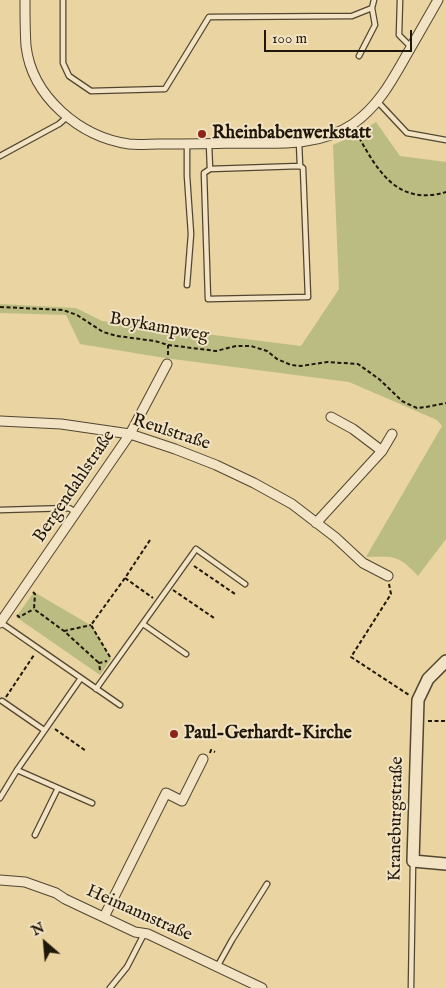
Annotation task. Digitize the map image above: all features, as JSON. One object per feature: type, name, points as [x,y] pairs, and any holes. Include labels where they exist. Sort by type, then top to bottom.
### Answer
[{"type":"street","points":[[25,0],[26,46],[30,63],[50,99],[67,117],[82,128],[97,135],[130,144],[311,141],[352,125],[385,94],[438,0]]},
{"type":"street","name":"Bergendahlstraße","points":[[0,622],[130,434],[168,364]]},
{"type":"street","points":[[331,417],[353,429],[382,451]]},
{"type":"street","name":"Reulstraße","points":[[0,421],[60,424],[130,434],[175,449],[254,483],[292,504],[335,537],[363,563],[388,576]]},
{"type":"street","points":[[316,523],[382,451],[392,434]]},
{"type":"street","name":"Kraneburgstraße","points":[[413,861],[418,700],[428,678],[446,660]]},
{"type":"street","points":[[104,917],[166,793],[182,801],[203,759]]},
{"type":"street","points":[[413,861],[446,864]]},
{"type":"street","name":"Heimannstraße","points":[[0,880],[25,882],[56,893],[134,932],[144,934],[262,988]]},
{"type":"lane","points":[[63,0],[63,63],[69,76],[91,91],[165,89],[209,17],[352,16],[372,8]]},
{"type":"lane","points":[[360,56],[375,25],[372,8],[374,0]]},
{"type":"lane","points":[[400,0],[399,34],[411,47]]},
{"type":"lane","points":[[378,102],[407,133],[446,140]]},
{"type":"lane","points":[[0,156],[59,124],[67,117]]},
{"type":"lane","points":[[299,142],[300,166],[303,168],[308,296],[208,299],[204,173],[210,169],[300,166]]},
{"type":"lane","points":[[188,144],[187,176],[191,234],[188,285]]},
{"type":"lane","points":[[209,144],[210,169]]},
{"type":"lane","points":[[0,510],[69,508],[77,513]]},
{"type":"lane","points":[[96,689],[196,549],[245,584]]},
{"type":"lane","points":[[0,622],[120,705]]},
{"type":"lane","points":[[142,624],[186,654]]},
{"type":"lane","points":[[0,798],[16,770],[81,678]]},
{"type":"lane","points":[[2,702],[44,730]]},
{"type":"lane","points":[[16,770],[92,803]]},
{"type":"lane","points":[[35,835],[58,788]]},
{"type":"lane","name":"Kraneburgstraße","points":[[411,988],[413,861]]},
{"type":"lane","points":[[218,967],[232,940],[267,884]]},
{"type":"lane","points":[[110,988],[127,967],[144,934]]},
{"type":"path","points":[[352,125],[374,164],[396,186],[417,194],[429,195],[446,192]]},
{"type":"path","name":"Boykampweg","points":[[0,307],[63,310],[77,315],[103,332],[168,345],[216,351],[236,346],[251,346],[267,351],[277,359],[291,365],[301,366],[327,362],[358,364],[371,372],[402,401],[417,408],[446,403]]},
{"type":"path","points":[[64,631],[91,625],[150,540]]},
{"type":"path","points":[[188,561],[234,594]]},
{"type":"path","points":[[388,576],[391,594],[351,657],[418,700]]},
{"type":"path","points":[[125,578],[159,602]]},
{"type":"path","points":[[26,586],[35,594],[34,609]]},
{"type":"path","points":[[169,588],[214,618]]},
{"type":"path","points":[[11,608],[18,613],[17,616],[19,617],[34,609]]},
{"type":"path","points":[[34,609],[64,631],[99,663]]},
{"type":"path","points":[[91,625],[114,665]]},
{"type":"path","points":[[2,702],[39,649]]},
{"type":"path","points":[[416,721],[446,721]]},
{"type":"path","points":[[49,725],[86,751]]},
{"type":"green space","points":[[376,122],[400,156],[446,162],[446,539],[418,576],[400,560],[395,558],[366,557],[442,426],[437,420],[349,382],[165,358],[80,344],[66,315],[0,313],[0,304],[76,308],[102,321],[301,346],[339,289],[333,145],[355,135]]},
{"type":"green space","points":[[34,592],[92,626],[111,659],[100,675],[16,617]]},
{"type":"place","name":"Rheinbabenwerkstatt","points":[[202,134]]},
{"type":"place","name":"Paul-Gerhardt-Kirche","points":[[174,734]]}]
